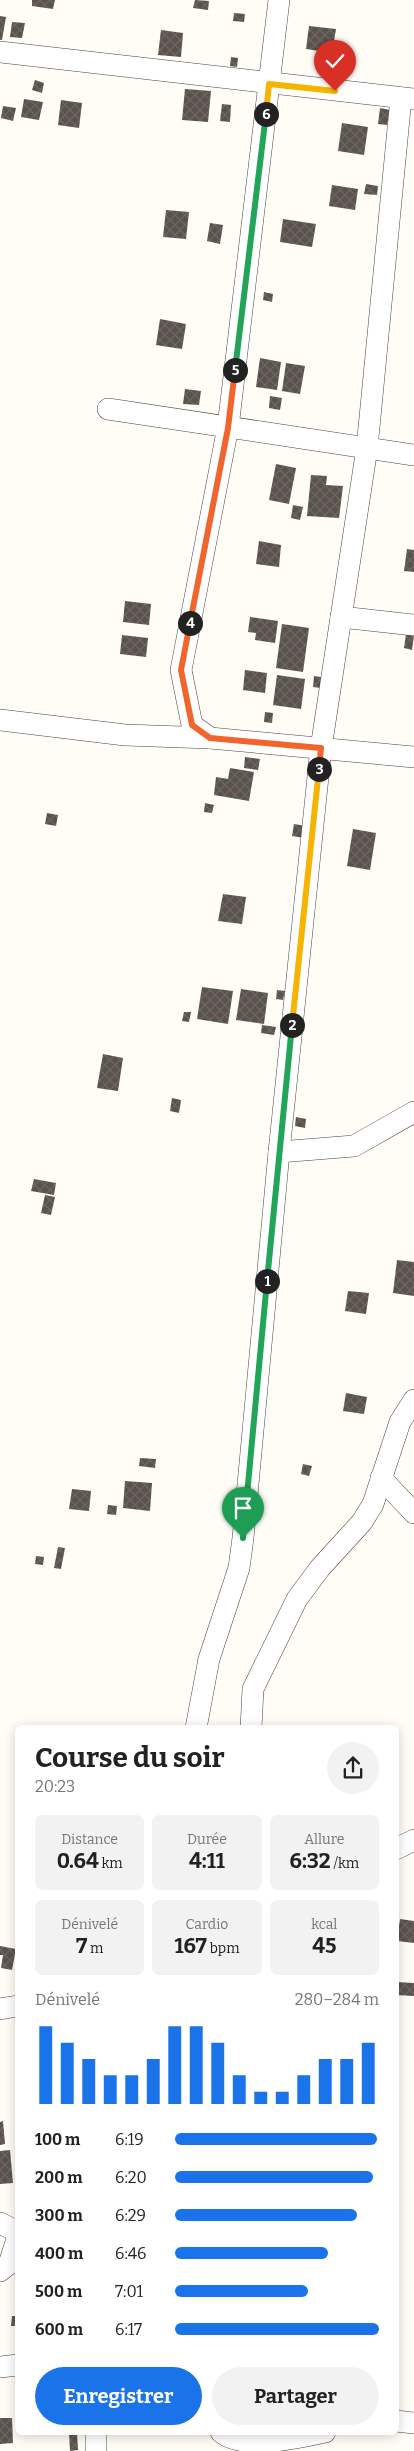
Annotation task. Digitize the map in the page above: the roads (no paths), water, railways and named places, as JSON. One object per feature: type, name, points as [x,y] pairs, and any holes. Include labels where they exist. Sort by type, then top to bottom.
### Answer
[{"type":"street","points":[[210,738],[192,725],[181,670],[228,428],[279,0]]},
{"type":"street","points":[[0,52],[407,99],[367,448],[321,748],[279,1152],[239,1568],[208,1659],[197,1725]]},
{"type":"street","points":[[108,409],[414,455]]},
{"type":"street","points":[[341,617],[414,625]]},
{"type":"street","points":[[0,720],[125,735],[210,738],[414,757]]},
{"type":"street","points":[[279,1152],[354,1146],[414,1112]]},
{"type":"street","points":[[251,1725],[253,1689],[297,1599],[320,1568],[362,1522],[373,1504],[400,1422],[414,1400]]},
{"type":"street","points":[[381,1478],[414,1514]]},
{"type":"street","points":[[399,1848],[414,1840]]},
{"type":"street","points":[[0,2010],[15,2007]]},
{"type":"street","points":[[0,2223],[15,2230]]},
{"type":"street","points":[[0,2271],[10,2264],[15,2246]]},
{"type":"street","points":[[0,2367],[15,2365]]},
{"type":"street","points":[[399,2421],[414,2423]]},
{"type":"street","points":[[96,2435],[96,2451]]},
{"type":"street","points":[[224,2435],[253,2443],[305,2435]]}]
